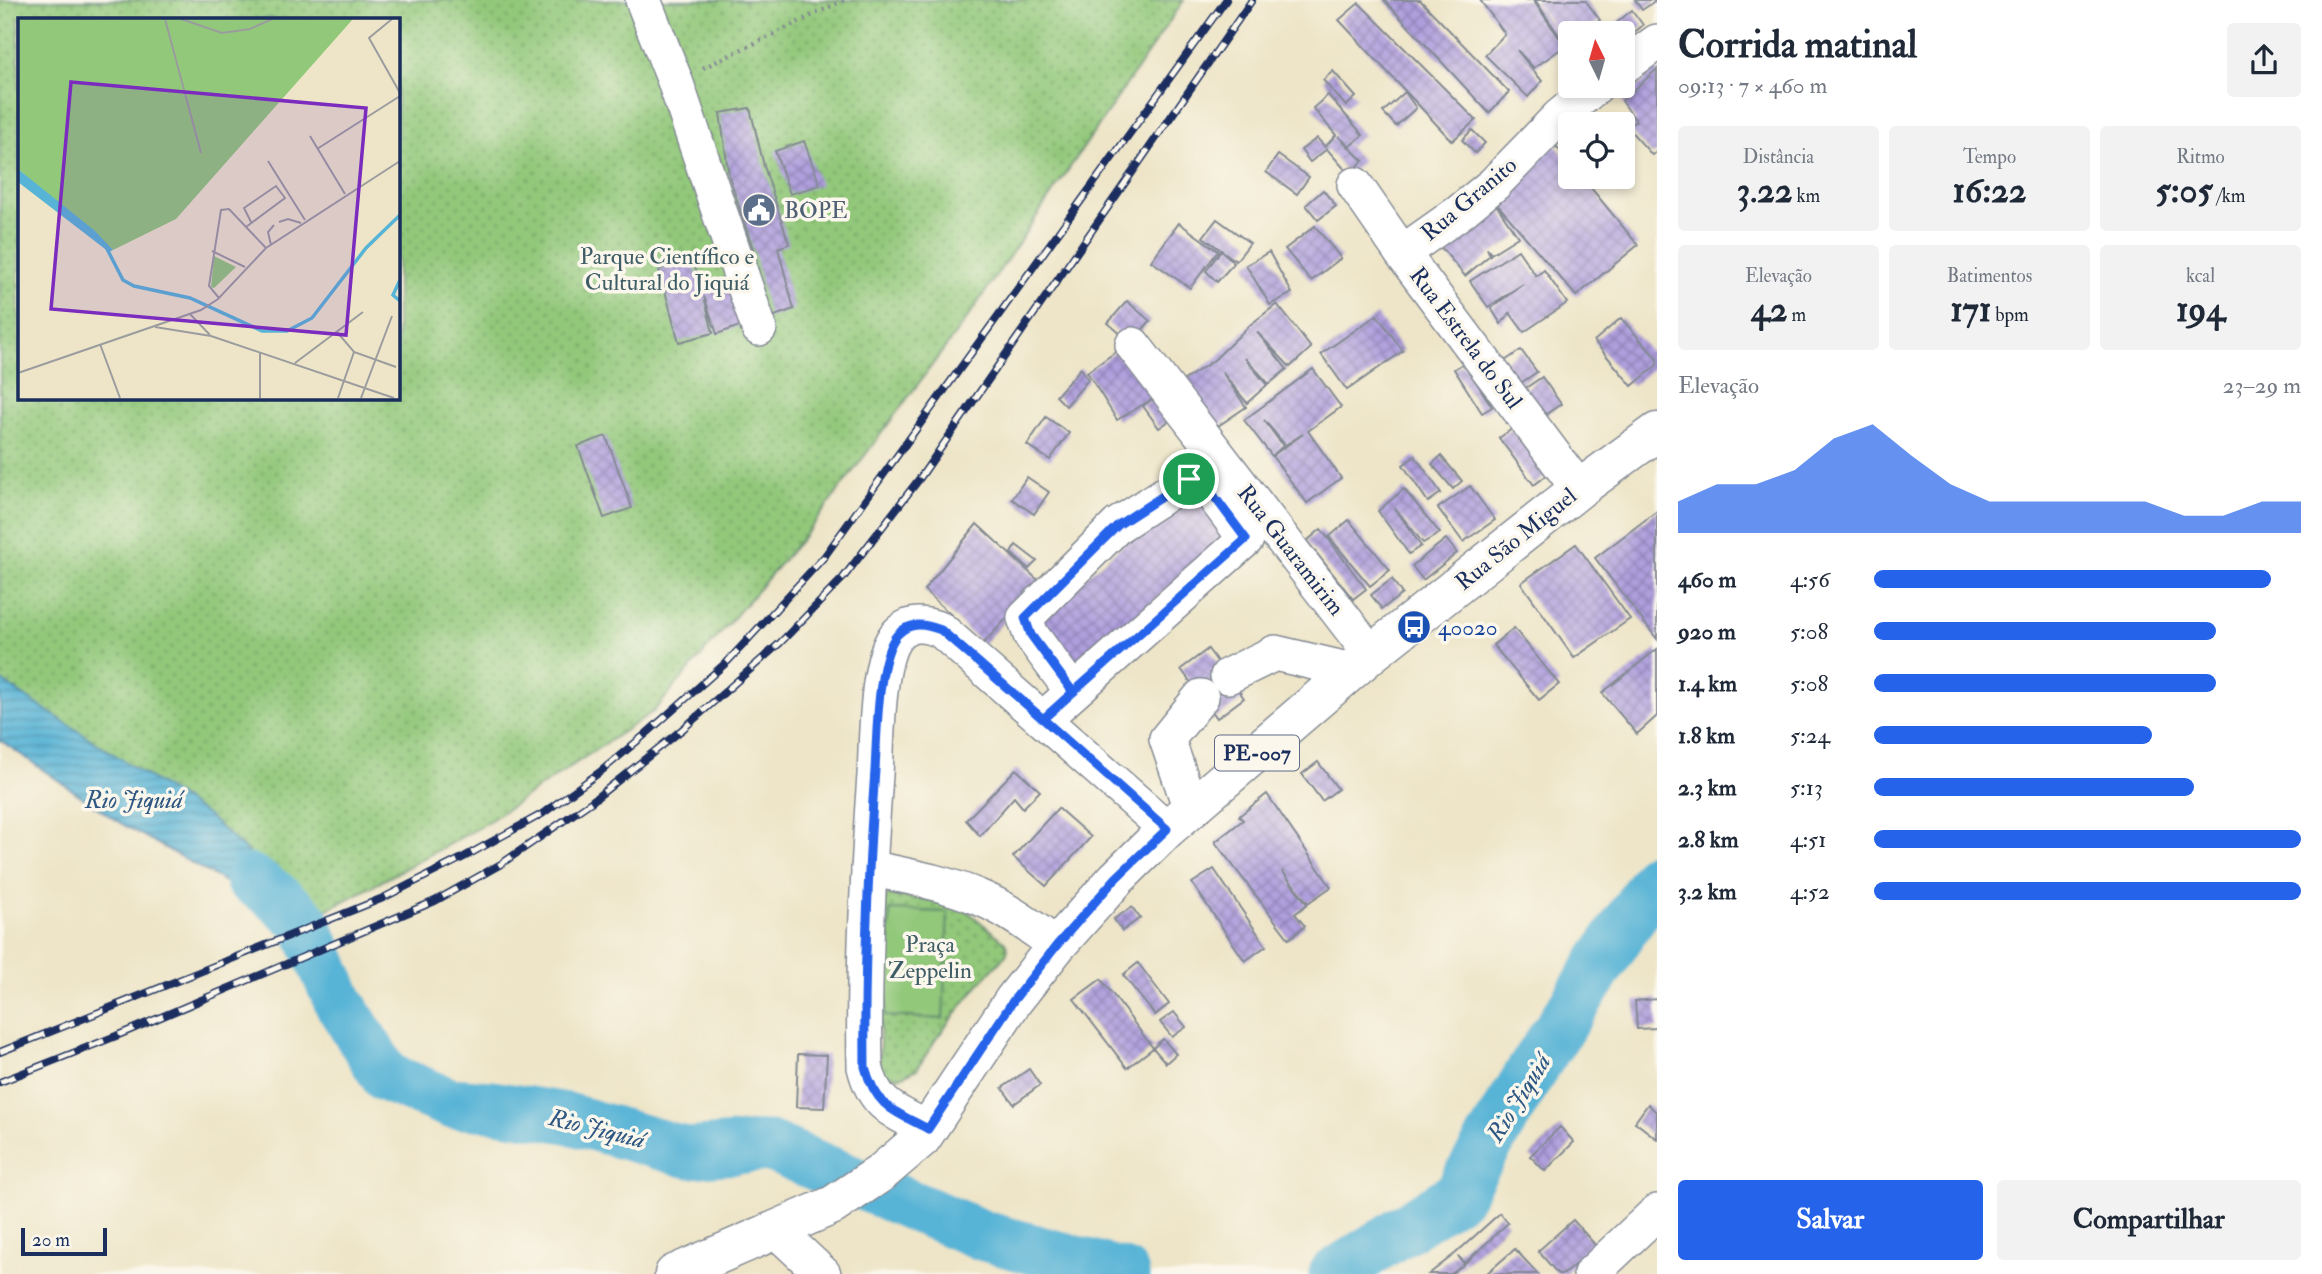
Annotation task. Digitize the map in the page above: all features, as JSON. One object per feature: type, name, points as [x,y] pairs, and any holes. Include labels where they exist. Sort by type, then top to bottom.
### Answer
[{"type":"main road","name":"Rua São Miguel","points":[[918,1139],[1013,1001],[1057,945],[1116,878],[1179,819],[1362,663],[1579,489],[1657,432]]},
{"type":"main road","name":"PE-007","points":[[674,1274],[833,1205],[881,1173],[918,1139]]},
{"type":"street","points":[[643,0],[675,81],[760,328]]},
{"type":"street","points":[[1635,58],[1657,42]]},
{"type":"street","name":"Rua Granito","points":[[1402,253],[1460,212],[1493,184],[1552,123],[1582,98]]},
{"type":"street","name":"Rua Estrela do Sul","points":[[1355,185],[1402,253],[1579,489]]},
{"type":"street","name":"Rua Guaramirim","points":[[1133,345],[1362,663]]},
{"type":"street","points":[[1043,719],[1246,539],[1211,492],[1189,479],[1118,525],[1025,618],[1031,635],[1073,692]]},
{"type":"street","points":[[918,1139],[876,1097],[865,1067],[869,869],[879,709],[883,673],[888,652],[896,636],[916,624],[941,630],[1043,719],[1179,819]]},
{"type":"street","points":[[1179,819],[1167,739],[1215,686],[1275,653],[1362,663]]},
{"type":"street","points":[[869,869],[941,883],[981,898],[1057,945]]},
{"type":"street","points":[[1603,1270],[1657,1212]]},
{"type":"street","points":[[776,1230],[823,1274]]},
{"type":"path","points":[[675,81],[844,0]]},
{"type":"green space","name":"Parque Científico e Cultural do Jiquiá","points":[[0,0],[1184,0],[968,317],[810,529],[654,711],[480,827],[371,887],[316,915],[297,896],[0,680]]},
{"type":"green space","name":"Praça Zeppelin","points":[[884,895],[948,902],[967,911],[1005,942],[1008,949],[1006,955],[979,984],[936,1039],[917,1069],[894,1077],[879,1073]]},
{"type":"green space","points":[[890,910],[948,912],[943,1019],[885,1016]]},
{"type":"water","name":"Rio Jiquiá","points":[[0,680],[207,815],[316,915],[293,927],[225,882],[117,821],[0,740]]},
{"type":"building","points":[[1384,0],[1420,0],[1509,92],[1489,113]]},
{"type":"building","points":[[1480,0],[1533,0],[1558,36],[1558,51],[1534,68],[1517,50],[1542,81],[1528,97],[1485,55],[1505,34]]},
{"type":"building","points":[[1535,0],[1585,0],[1600,20],[1558,21],[1558,34]]},
{"type":"building","points":[[1635,0],[1657,0],[1642,10]]},
{"type":"building","points":[[1359,3],[1476,120],[1452,141],[1339,20]]},
{"type":"building","points":[[1632,10],[1643,25],[1635,32],[1635,21],[1619,21]]},
{"type":"building","points":[[1657,69],[1657,152],[1652,155],[1635,136],[1635,112],[1630,112],[1622,101],[1625,98],[1635,98],[1635,89]]},
{"type":"building","points":[[1333,71],[1356,97],[1346,106],[1323,80]]},
{"type":"building","points":[[1405,92],[1416,108],[1396,126],[1383,112]]},
{"type":"building","points":[[1328,95],[1363,135],[1350,146],[1338,136],[1363,161],[1349,174],[1327,149],[1310,162],[1301,150],[1317,138],[1325,147],[1336,135],[1313,108]]},
{"type":"building","points":[[750,108],[764,166],[789,244],[778,248],[794,309],[769,318],[755,255],[729,176],[720,113]]},
{"type":"building","points":[[1472,130],[1485,143],[1475,153],[1462,140]]},
{"type":"building","points":[[804,141],[820,185],[790,194],[775,151]]},
{"type":"building","points":[[1555,145],[1558,148],[1558,189],[1592,189],[1638,245],[1576,296],[1491,197],[1518,237],[1491,254],[1487,248],[1490,255],[1465,276],[1434,239]]},
{"type":"building","points":[[1278,155],[1309,177],[1297,194],[1266,172]]},
{"type":"building","points":[[1323,190],[1336,206],[1318,220],[1306,205]]},
{"type":"building","points":[[1217,219],[1250,243],[1236,261],[1203,237]]},
{"type":"building","points":[[1179,223],[1218,251],[1190,288],[1151,261]]},
{"type":"building","points":[[1315,226],[1341,258],[1311,281],[1285,249]]},
{"type":"building","points":[[1221,250],[1234,263],[1217,282],[1206,271]]},
{"type":"building","points":[[1518,250],[1536,276],[1544,270],[1567,303],[1524,332],[1510,313],[1501,324],[1491,308],[1523,284],[1488,307],[1470,281]]},
{"type":"building","points":[[1269,252],[1292,293],[1270,305],[1246,265]]},
{"type":"building","points":[[693,260],[701,287],[727,278],[743,325],[717,334],[704,296],[713,333],[679,342],[659,269]]},
{"type":"building","points":[[1127,301],[1150,321],[1131,343],[1108,323]]},
{"type":"building","points":[[1277,304],[1311,348],[1290,367],[1257,332],[1287,369],[1269,384],[1245,358],[1267,385],[1247,403],[1222,372],[1246,407],[1215,428],[1183,381],[1214,360],[1250,325]]},
{"type":"building","points":[[1377,315],[1403,351],[1347,390],[1321,354]]},
{"type":"building","points":[[1621,318],[1657,359],[1657,365],[1632,386],[1594,341]]},
{"type":"building","points":[[1120,349],[1173,418],[1159,428],[1143,406],[1154,398],[1117,420],[1087,372]]},
{"type":"building","points":[[1521,350],[1537,372],[1512,389],[1496,367]]},
{"type":"building","points":[[1464,363],[1492,407],[1482,413],[1454,369]]},
{"type":"building","points":[[1081,368],[1088,380],[1066,406],[1056,396]]},
{"type":"building","points":[[1313,369],[1341,407],[1308,431],[1341,478],[1307,503],[1244,420]],"holes":[[[1264,420],[1285,445],[1303,434],[1272,456],[1283,446]]]},
{"type":"building","points":[[1542,377],[1561,404],[1533,423],[1514,396]]},
{"type":"building","points":[[1046,417],[1069,433],[1050,460],[1027,445]]},
{"type":"building","points":[[1512,429],[1547,475],[1534,485],[1499,438]]},
{"type":"building","points":[[606,436],[632,508],[604,518],[578,446]]},
{"type":"building","points":[[1415,456],[1441,493],[1428,502],[1403,465]]},
{"type":"building","points":[[1441,456],[1462,481],[1453,489],[1432,464]]},
{"type":"building","points":[[1027,477],[1049,492],[1034,514],[1012,499]]},
{"type":"building","points":[[1193,486],[1231,533],[1073,674],[1034,620]]},
{"type":"building","points":[[1470,486],[1495,520],[1463,542],[1438,508]]},
{"type":"building","points":[[1404,489],[1440,533],[1423,543],[1395,508],[1421,546],[1409,554],[1378,511]]},
{"type":"building","points":[[1657,511],[1657,639],[1595,558]]},
{"type":"building","points":[[1349,520],[1390,570],[1370,586],[1329,537]]},
{"type":"building","points":[[977,524],[1040,582],[983,644],[924,590]]},
{"type":"building","points":[[1321,529],[1366,589],[1353,599],[1307,541]]},
{"type":"building","points":[[1446,539],[1457,553],[1423,580],[1412,566]]},
{"type":"building","points":[[1576,544],[1630,619],[1574,658],[1521,583]]},
{"type":"building","points":[[1016,545],[1037,561],[1029,569],[1011,553]]},
{"type":"building","points":[[1392,579],[1402,594],[1382,609],[1371,595]]},
{"type":"building","points":[[1514,628],[1559,684],[1539,700],[1493,645]]},
{"type":"building","points":[[1208,649],[1244,698],[1217,718],[1181,669]]},
{"type":"building","points":[[1657,649],[1657,716],[1637,734],[1602,693]]},
{"type":"building","points":[[1318,762],[1338,789],[1322,801],[1302,774]]},
{"type":"building","points":[[1016,769],[1040,791],[1023,808],[1014,797],[980,836],[966,820]]},
{"type":"building","points":[[1267,794],[1331,887],[1308,903],[1282,871],[1307,904],[1295,914],[1305,926],[1289,939],[1215,842],[1243,820],[1239,816]]},
{"type":"building","points":[[1058,808],[1091,837],[1046,886],[1013,857]]},
{"type":"building","points":[[1214,869],[1266,946],[1245,961],[1192,883]]},
{"type":"building","points":[[1132,907],[1140,918],[1122,931],[1114,919]]},
{"type":"building","points":[[1138,963],[1169,1004],[1155,1015],[1123,975]]},
{"type":"building","points":[[1101,979],[1153,1048],[1127,1068],[1074,999]]},
{"type":"building","points":[[1657,999],[1657,1028],[1637,1029],[1635,1001]]},
{"type":"building","points":[[1174,1012],[1186,1027],[1172,1037],[1160,1022]]},
{"type":"building","points":[[1163,1039],[1176,1054],[1166,1063],[1153,1048]]},
{"type":"building","points":[[798,1054],[827,1055],[824,1108],[796,1107]]},
{"type":"building","points":[[1029,1069],[1040,1085],[1014,1104],[1002,1088]]},
{"type":"building","points":[[1648,1104],[1657,1113],[1657,1139],[1635,1122]]},
{"type":"building","points":[[1560,1127],[1574,1142],[1545,1171],[1530,1156]]},
{"type":"building","points":[[1500,1213],[1508,1223],[1465,1263],[1458,1256],[1464,1264],[1451,1274],[1429,1274],[1456,1253]]},
{"type":"building","points":[[1573,1220],[1596,1246],[1564,1274],[1558,1274],[1538,1251]]},
{"type":"building","points":[[1515,1249],[1538,1274],[1486,1274]]},
{"type":"waterway","name":"Rio Jiquiá","points":[[1334,1274],[1458,1195],[1532,1070],[1657,877]]},
{"type":"waterway","name":"Rio Jiquiá","points":[[250,879],[273,894],[304,921],[340,1004],[386,1077],[450,1103],[491,1106],[567,1118],[689,1153],[769,1146],[984,1236],[1124,1274]]},
{"type":"railway","points":[[0,1052],[383,898],[542,814],[600,772],[647,733],[728,661],[824,557],[1226,0]]},
{"type":"railway","points":[[0,1082],[435,901],[501,864],[591,802],[684,728],[780,643],[843,578],[920,478],[1252,0]]},
{"type":"place","name":"BOPE","points":[[759,210]]},
{"type":"place","name":"40020","points":[[1414,627]]},
{"type":"route","points":[[1189,479],[1118,525],[1025,618],[1031,635],[1073,692],[1043,719],[941,630],[916,624],[906,628],[896,636],[888,652],[879,709],[869,869],[865,1067],[876,1097],[928,1129],[1013,1001],[1057,945],[1116,878],[1167,829],[1043,719],[1246,539],[1211,492],[1189,479]]}]
